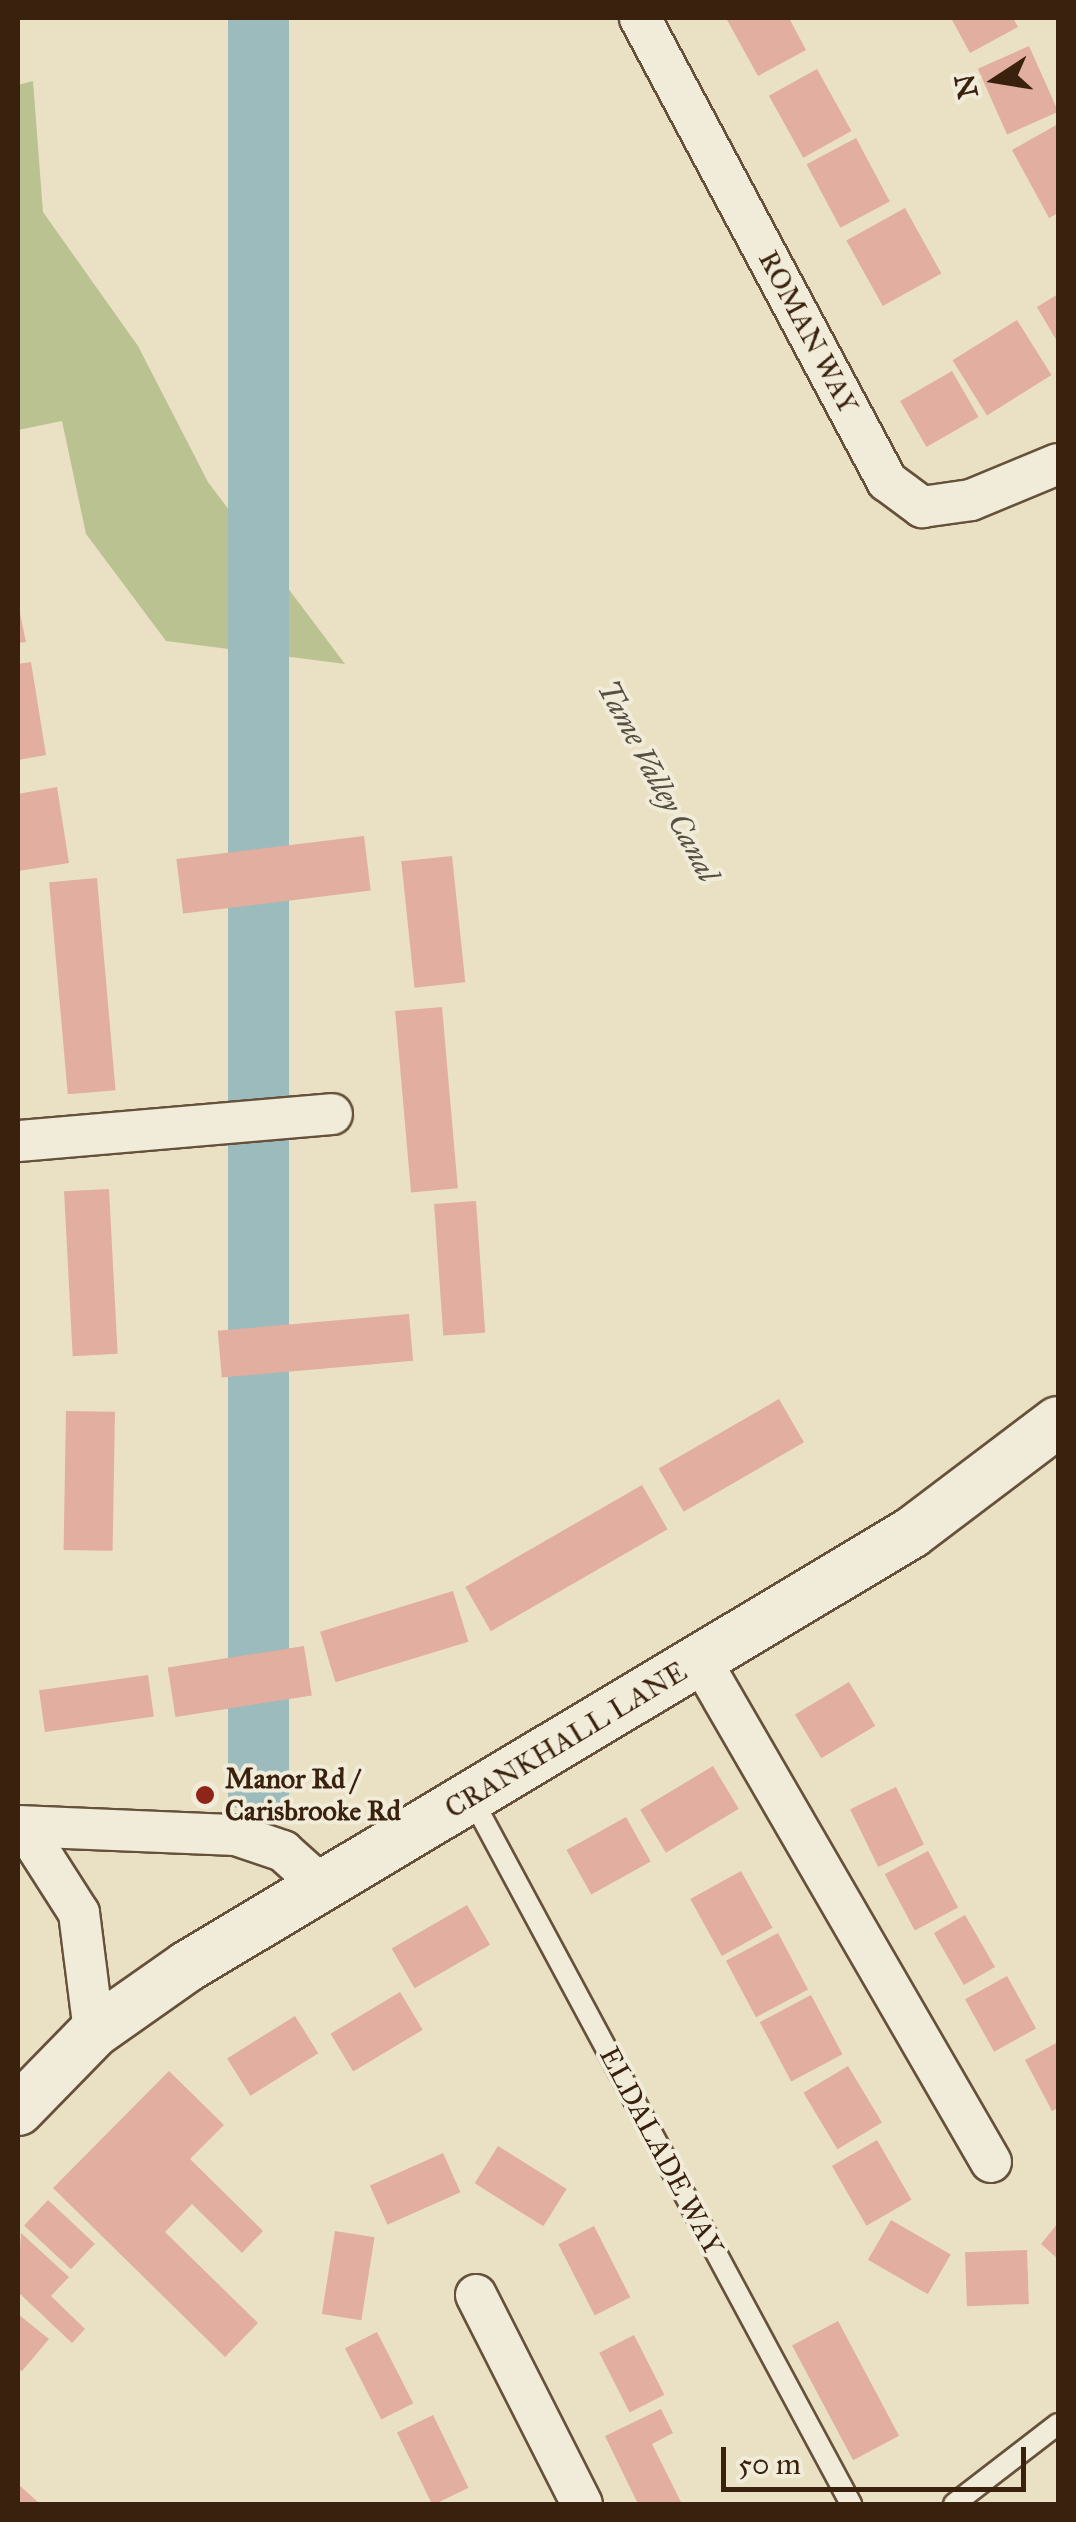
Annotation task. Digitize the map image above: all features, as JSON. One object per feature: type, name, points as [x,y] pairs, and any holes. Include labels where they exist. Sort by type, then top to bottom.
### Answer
[{"type":"street","name":"ROMAN WAY","points":[[640,18],[888,480],[922,507],[971,500],[1058,464]]},
{"type":"street","points":[[18,1141],[332,1114]]},
{"type":"street","name":"CRANKHALL LANE","points":[[18,2110],[94,2032],[323,1887],[930,1520],[1058,1422]]},
{"type":"street","points":[[700,1659],[992,2162]]},
{"type":"street","points":[[21,1826],[236,1835],[284,1851],[323,1887]]},
{"type":"street","points":[[21,1826],[79,1913],[94,2032]]},
{"type":"street","points":[[476,2295],[582,2504]]},
{"type":"lane","name":"ELDALADE WAY","points":[[471,1798],[851,2504]]},
{"type":"lane","points":[[954,2504],[1058,2424]]},
{"type":"green space","points":[[33,81],[43,212],[138,346],[208,482],[345,664],[166,641],[86,534],[62,421],[18,430],[18,85]]},
{"type":"water","points":[[228,18],[289,18],[289,1808],[228,1808]]},
{"type":"building","points":[[726,18],[789,18],[806,50],[758,76]]},
{"type":"building","points":[[951,18],[1013,18],[1018,27],[970,53]]},
{"type":"building","points":[[1029,46],[1058,112],[1007,135],[978,69]]},
{"type":"building","points":[[817,69],[851,131],[803,158],[769,96]]},
{"type":"building","points":[[1058,124],[1058,213],[1049,218],[1012,150]]},
{"type":"building","points":[[856,138],[890,202],[840,228],[807,164]]},
{"type":"building","points":[[905,208],[941,274],[883,306],[846,240]]},
{"type":"building","points":[[1058,294],[1058,343],[1037,307]]},
{"type":"building","points":[[1017,320],[1051,375],[987,415],[953,360]]},
{"type":"building","points":[[952,371],[978,417],[927,447],[900,401]]},
{"type":"building","points":[[18,604],[26,642],[18,643]]},
{"type":"building","points":[[31,662],[46,755],[18,760],[18,664]]},
{"type":"building","points":[[57,787],[69,863],[18,871],[18,794]]},
{"type":"building","points":[[364,836],[371,891],[183,914],[176,859]]},
{"type":"building","points":[[452,856],[465,982],[415,988],[401,861]]},
{"type":"building","points":[[97,878],[116,1090],[68,1094],[49,882]]},
{"type":"building","points":[[442,1007],[458,1188],[411,1192],[395,1011]]},
{"type":"building","points":[[109,1189],[118,1354],[73,1356],[64,1191]]},
{"type":"building","points":[[476,1201],[485,1333],[443,1336],[434,1204]]},
{"type":"building","points":[[409,1314],[413,1361],[222,1378],[218,1331]]},
{"type":"building","points":[[779,1399],[804,1442],[684,1512],[659,1468]]},
{"type":"building","points":[[66,1411],[115,1412],[113,1551],[64,1550]]},
{"type":"building","points":[[642,1485],[668,1529],[491,1631],[465,1587]]},
{"type":"building","points":[[453,1591],[468,1642],[336,1682],[320,1632]]},
{"type":"building","points":[[304,1646],[312,1695],[176,1717],[168,1668]]},
{"type":"building","points":[[148,1675],[154,1717],[45,1732],[39,1690]]},
{"type":"building","points":[[849,1682],[875,1726],[821,1758],[795,1714]]},
{"type":"building","points":[[713,1766],[739,1809],[666,1853],[640,1810]]},
{"type":"building","points":[[896,1787],[924,1845],[878,1867],[850,1809]]},
{"type":"building","points":[[626,1817],[651,1862],[591,1895],[567,1850]]},
{"type":"building","points":[[928,1851],[958,1908],[915,1931],[885,1874]]},
{"type":"building","points":[[741,1871],[773,1928],[722,1956],[690,1899]]},
{"type":"building","points":[[467,1905],[490,1945],[415,1988],[392,1948]]},
{"type":"building","points":[[965,1915],[995,1967],[964,1985],[934,1933]]},
{"type":"building","points":[[778,1933],[808,1990],[756,2017],[726,1961]]},
{"type":"building","points":[[1007,1976],[1036,2028],[994,2052],[965,1999]]},
{"type":"building","points":[[400,1992],[423,2030],[353,2071],[331,2034]]},
{"type":"building","points":[[811,1995],[842,2054],[791,2081],[760,2022]]},
{"type":"building","points":[[295,2016],[318,2053],[250,2096],[227,2058]]},
{"type":"building","points":[[1058,2042],[1058,2108],[1052,2111],[1025,2060]]},
{"type":"building","points":[[848,2066],[882,2123],[837,2149],[803,2093]]},
{"type":"building","points":[[169,2071],[224,2125],[190,2159],[263,2231],[242,2253],[192,2204],[165,2232],[258,2323],[225,2357],[53,2188]]},
{"type":"building","points":[[877,2140],[912,2200],[866,2226],[832,2166]]},
{"type":"building","points":[[498,2146],[567,2189],[543,2226],[475,2183]]},
{"type":"building","points":[[443,2153],[460,2192],[387,2225],[370,2186]]},
{"type":"building","points":[[48,2200],[95,2244],[71,2269],[24,2226]]},
{"type":"building","points":[[891,2220],[951,2254],[928,2294],[868,2260]]},
{"type":"building","points":[[1058,2223],[1058,2259],[1041,2244]]},
{"type":"building","points":[[594,2226],[630,2297],[595,2315],[558,2244]]},
{"type":"building","points":[[335,2231],[375,2237],[361,2320],[322,2314]]},
{"type":"building","points":[[21,2233],[69,2277],[51,2296],[85,2329],[72,2343],[18,2292]]},
{"type":"building","points":[[1027,2250],[1029,2304],[967,2306],[965,2252]]},
{"type":"building","points":[[18,2314],[49,2339],[22,2371],[18,2368]]},
{"type":"building","points":[[838,2321],[899,2436],[853,2460],[792,2345]]},
{"type":"building","points":[[377,2332],[413,2403],[381,2420],[345,2348]]},
{"type":"building","points":[[634,2335],[664,2395],[630,2412],[599,2353]]},
{"type":"building","points":[[661,2409],[673,2433],[652,2444],[682,2504],[638,2504],[605,2436]]},
{"type":"building","points":[[433,2415],[469,2488],[432,2504],[397,2433]]},
{"type":"building","points":[[18,2484],[40,2504],[18,2504]]},
{"type":"place","name":"Manor Rd / Carisbrooke Rd","points":[[205,1795]]},
{"type":"water label","name":"Tame Valley Canal","points":[[658,781]]}]
